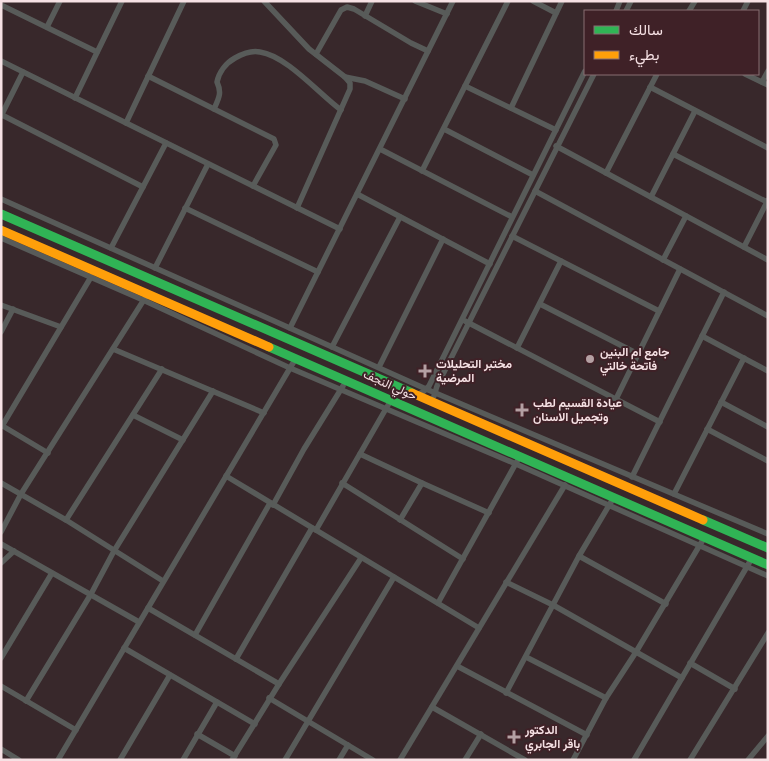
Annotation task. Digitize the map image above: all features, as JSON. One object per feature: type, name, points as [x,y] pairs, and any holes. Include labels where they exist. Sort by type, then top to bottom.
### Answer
[{"type":"main road","name":"حولي النجف","points":[[1,214],[768,548]]},
{"type":"main road","name":"حولي النجف","points":[[1,230],[57,258],[145,297],[196,319],[229,328],[347,380],[518,460],[570,478],[614,497],[701,542],[768,564]]},
{"type":"main road","points":[[229,328],[236,324],[236,316]]},
{"type":"main road","points":[[256,340],[255,334],[261,327]]},
{"type":"street","points":[[47,27],[60,1]]},
{"type":"street","points":[[75,98],[122,1]]},
{"type":"street","points":[[126,123],[184,1]]},
{"type":"street","points":[[264,1],[316,54],[350,83],[350,89],[297,208]]},
{"type":"street","points":[[364,16],[372,1]]},
{"type":"street","points":[[415,1],[447,14]]},
{"type":"street","points":[[290,328],[454,1]]},
{"type":"street","points":[[422,171],[508,1]]},
{"type":"street","points":[[533,1],[556,13]]},
{"type":"street","points":[[510,108],[562,1]]},
{"type":"street","points":[[616,9],[620,1]]},
{"type":"street","points":[[1,5],[98,52]]},
{"type":"street","points":[[316,54],[341,10],[347,7],[354,9],[428,52]]},
{"type":"street","points":[[214,109],[220,96],[221,90],[217,82],[222,69],[231,60],[250,52],[256,52],[272,56],[287,64],[341,110]]},
{"type":"street","points":[[1,61],[340,229]]},
{"type":"street","points":[[747,75],[765,84],[768,71]]},
{"type":"street","points":[[23,72],[2,116],[143,187]]},
{"type":"street","points":[[416,395],[426,389],[584,73]]},
{"type":"street","points":[[436,403],[435,392],[468,323],[593,75]]},
{"type":"street","points":[[606,173],[656,75]]},
{"type":"street","points":[[148,76],[276,141],[276,145],[253,186]]},
{"type":"street","points":[[345,78],[365,81],[405,99]]},
{"type":"street","points":[[465,86],[556,130]]},
{"type":"street","points":[[650,87],[768,148]]},
{"type":"street","points":[[651,197],[695,110]]},
{"type":"street","points":[[444,129],[534,174]]},
{"type":"street","points":[[111,248],[166,143]]},
{"type":"street","points":[[550,143],[768,260]]},
{"type":"street","points":[[380,149],[512,217]]},
{"type":"street","points":[[673,154],[767,201],[744,247]]},
{"type":"street","points":[[155,268],[208,164]]},
{"type":"street","points":[[535,191],[767,314]]},
{"type":"street","points":[[357,194],[496,267]]},
{"type":"street","points":[[1,199],[426,389],[768,534]]},
{"type":"street","points":[[186,208],[318,272]]},
{"type":"street","points":[[332,347],[400,216]]},
{"type":"street","points":[[663,260],[686,216]]},
{"type":"street","points":[[512,236],[659,311]]},
{"type":"street","points":[[1,238],[57,258],[91,277],[145,297],[21,494],[1,532]]},
{"type":"street","points":[[379,367],[443,239]]},
{"type":"street","points":[[517,348],[562,261]]},
{"type":"street","points":[[616,399],[680,269]]},
{"type":"street","points":[[48,453],[2,426],[91,277]]},
{"type":"street","points":[[632,477],[724,292]]},
{"type":"street","points":[[540,304],[638,354]]},
{"type":"street","points":[[1,305],[61,326]]},
{"type":"street","points":[[1,332],[13,309]]},
{"type":"street","points":[[196,319],[290,368],[386,409],[518,460],[565,486],[609,506],[701,542],[768,576]]},
{"type":"street","points":[[460,320],[660,422]]},
{"type":"street","points":[[702,336],[768,371]]},
{"type":"street","points":[[113,349],[264,413]]},
{"type":"street","points":[[58,760],[296,358]]},
{"type":"street","points":[[674,494],[744,358]]},
{"type":"street","points":[[66,520],[162,369]]},
{"type":"street","points":[[195,635],[304,449],[347,380]]},
{"type":"street","points":[[26,701],[91,594],[114,551],[213,391]]},
{"type":"street","points":[[236,659],[391,400]]},
{"type":"street","points":[[722,402],[768,427]]},
{"type":"street","points":[[133,415],[183,440]]},
{"type":"street","points":[[707,429],[768,460]]},
{"type":"street","points":[[360,454],[489,513]]},
{"type":"street","points":[[438,603],[518,460]]},
{"type":"street","points":[[226,476],[479,628]]},
{"type":"street","points":[[400,760],[570,478]]},
{"type":"street","points":[[1,483],[66,520],[163,581]]},
{"type":"street","points":[[342,483],[463,559]]},
{"type":"street","points":[[400,520],[422,483]]},
{"type":"street","points":[[506,692],[579,556],[614,497]]},
{"type":"street","points":[[573,760],[606,698],[666,604],[701,542]]},
{"type":"street","points":[[1,544],[140,622]]},
{"type":"street","points":[[1,563],[14,551]]},
{"type":"street","points":[[579,556],[666,604]]},
{"type":"street","points":[[197,734],[234,758],[269,698],[361,558]]},
{"type":"street","points":[[634,760],[752,558]]},
{"type":"street","points":[[1,658],[52,572]]},
{"type":"street","points":[[285,760],[394,577]]},
{"type":"street","points":[[506,582],[682,678]]},
{"type":"street","points":[[148,608],[279,684]]},
{"type":"street","points":[[690,760],[767,637]]},
{"type":"street","points":[[124,648],[254,724]]},
{"type":"street","points":[[526,657],[606,698]]},
{"type":"street","points":[[690,664],[735,689]]},
{"type":"street","points":[[457,666],[587,735]]},
{"type":"street","points":[[122,759],[170,675]]},
{"type":"street","points":[[1,686],[76,730]]},
{"type":"street","points":[[269,698],[373,760]]},
{"type":"street","points":[[183,760],[217,702]]},
{"type":"street","points":[[432,708],[523,759]]},
{"type":"street","points":[[465,760],[481,734]]},
{"type":"street","points":[[748,760],[768,736]]},
{"type":"street","points":[[339,760],[348,745]]},
{"type":"street","points":[[1,749],[19,760]]},
{"type":"traffic: fast","points":[[1,214],[412,393]]},
{"type":"traffic: fast","points":[[269,347],[768,565]]},
{"type":"traffic: fast","points":[[703,520],[768,548]]},
{"type":"traffic: slow","points":[[1,230],[269,347]]},
{"type":"traffic: slow","points":[[412,393],[703,520]]},
{"type":"place","name":"جامع ام البنين فاتحة خالتي","points":[[590,359]]},
{"type":"place","name":"مختبر التحليلات المرضية","points":[[425,371]]},
{"type":"place","name":"عيادة القسيم لطب وتجميل الاسنان","points":[[522,410]]},
{"type":"place","name":"الدكتور باقر الجابري","points":[[514,737]]}]
